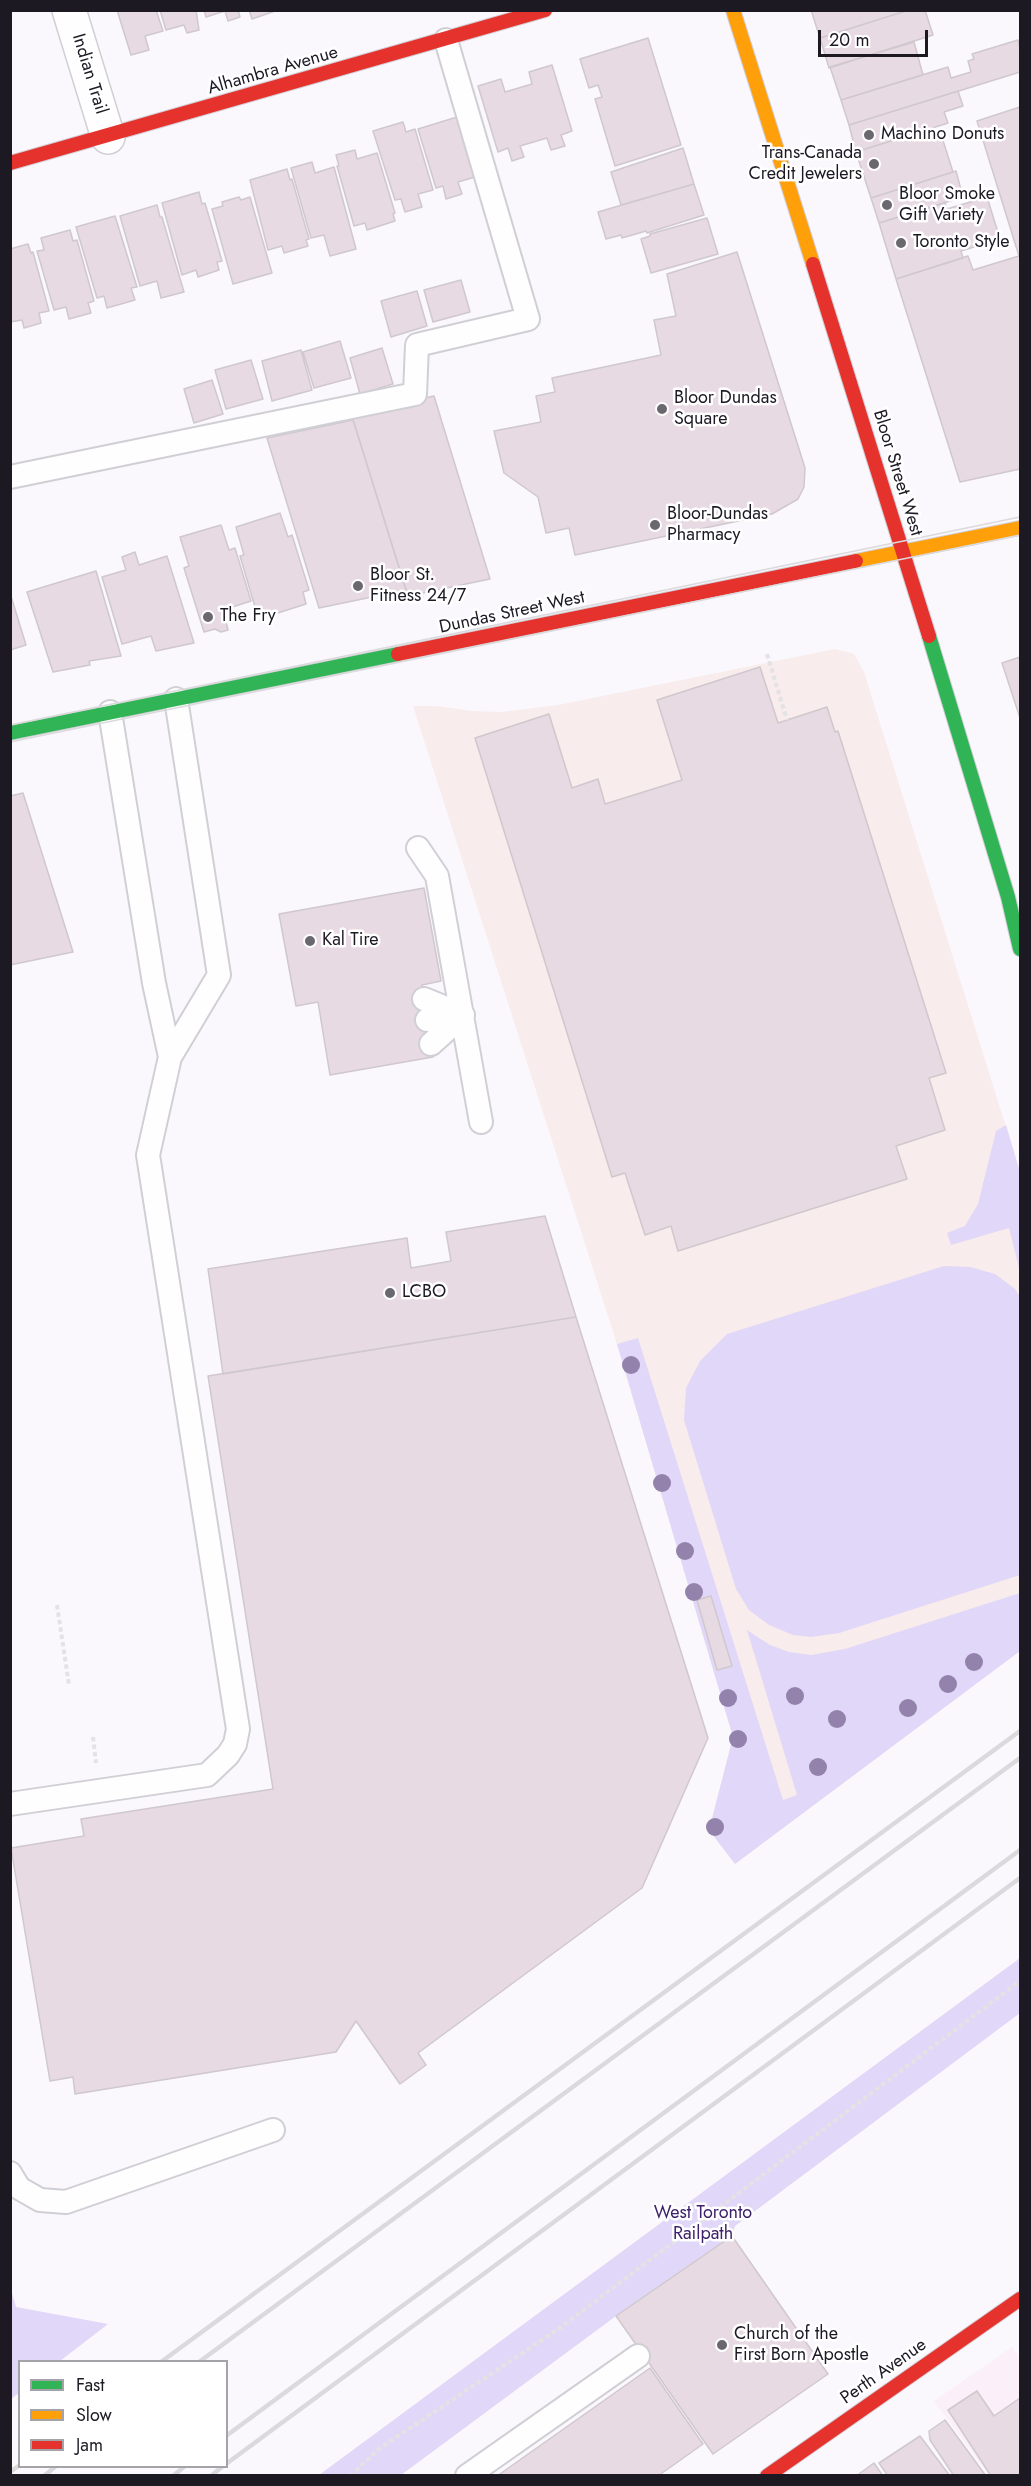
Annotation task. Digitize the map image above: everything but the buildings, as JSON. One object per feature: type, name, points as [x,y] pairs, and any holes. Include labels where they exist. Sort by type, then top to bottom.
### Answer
[{"type":"main road","name":"Alhambra Avenue","points":[[10,164],[545,10]]},
{"type":"main road","name":"Bloor Street West","points":[[733,10],[903,552],[1008,897],[1020,949]]},
{"type":"main road","name":"Dundas Street West","points":[[10,733],[1020,528]]},
{"type":"main road","name":"Perth Avenue","points":[[767,2475],[1020,2299]]},
{"type":"street","name":"Indian Trail","points":[[69,10],[108,137]]},
{"type":"lane","points":[[10,477],[415,394],[417,345],[528,319],[446,40]]},
{"type":"lane","points":[[10,1804],[207,1775],[228,1755],[235,1744],[238,1729],[148,1155],[170,1057],[219,975],[176,699]]},
{"type":"lane","points":[[110,712],[154,983],[170,1057]]},
{"type":"lane","points":[[418,848],[438,876],[481,1122]]},
{"type":"lane","points":[[425,1010],[463,1015]]},
{"type":"lane","points":[[431,1044],[463,1015]]},
{"type":"lane","points":[[10,2173],[19,2188],[40,2200],[66,2202],[273,2130]]},
{"type":"lane","points":[[467,2475],[638,2356]]},
{"type":"path","points":[[767,654],[787,720]]},
{"type":"path","points":[[57,1605],[69,1685]]},
{"type":"path","points":[[93,1737],[97,1769]]},
{"type":"path","points":[[350,2475],[380,2448],[557,2330],[1020,1981]]},
{"type":"shaded area","points":[[835,649],[854,654],[864,672],[1020,1172],[1020,1651],[735,1864],[709,1830],[733,1737],[617,1344],[413,706],[502,712],[558,705]]},
{"type":"shaded area","points":[[1012,2347],[1020,2359],[1020,2475],[989,2475],[934,2401]]},
{"type":"green space","points":[[1006,1125],[1020,1172],[1020,1272],[1009,1228],[951,1245],[947,1233],[965,1226],[978,1204],[996,1131]]},
{"type":"green space","points":[[944,1266],[970,1267],[995,1274],[1015,1289],[1020,1297],[1020,1575],[839,1633],[811,1637],[793,1635],[769,1625],[749,1610],[736,1589],[684,1420],[686,1388],[700,1361],[727,1334]]},
{"type":"green space","points":[[638,1338],[783,1800],[797,1795],[747,1630],[770,1645],[789,1652],[811,1655],[845,1649],[1020,1593],[1020,1651],[735,1864],[709,1830],[733,1737],[617,1344]],"holes":[[[711,1596],[732,1665],[718,1670],[697,1601]]]},
{"type":"green space","name":"West Toronto Railpath","points":[[1020,1958],[1020,2013],[735,2226],[732,2236],[616,2316],[401,2475],[319,2475]]},
{"type":"green space","points":[[10,2286],[16,2307],[108,2324],[61,2360],[18,2360],[18,2394],[11,2399]]},
{"type":"tram line","points":[[10,725],[1020,517]]},
{"type":"tram line","points":[[10,742],[1020,535]]},
{"type":"railway","points":[[164,2360],[1020,1731]]},
{"type":"railway","points":[[202,2360],[1020,1758]]},
{"type":"railway","points":[[228,2435],[1020,1850]]},
{"type":"railway","points":[[228,2463],[1020,1878]]},
{"type":"railway","points":[[10,2472],[18,2466]]},
{"type":"railway","points":[[44,2476],[54,2468]]},
{"type":"railway","points":[[173,2476],[183,2468]]},
{"type":"railway","points":[[211,2476],[221,2468]]},
{"type":"traffic: fast","points":[[929,636],[1008,897],[1020,949]]},
{"type":"traffic: fast","points":[[10,733],[398,654]]},
{"type":"traffic: slow","points":[[733,10],[813,264]]},
{"type":"traffic: slow","points":[[856,561],[1020,528]]},
{"type":"traffic: jam","points":[[10,163],[545,10]]},
{"type":"traffic: jam","points":[[813,264],[929,636]]},
{"type":"traffic: jam","points":[[398,654],[856,561]]},
{"type":"traffic: jam","points":[[767,2476],[1020,2299]]},
{"type":"place","name":"Machino Donuts","points":[[869,135]]},
{"type":"place","name":"Trans-Canada Credit Jewelers","points":[[874,164]]},
{"type":"place","name":"Bloor Smoke Gift Variety","points":[[887,205]]},
{"type":"place","name":"Toronto Style","points":[[901,243]]},
{"type":"place","name":"Bloor Dundas Square","points":[[662,409]]},
{"type":"place","name":"Bloor-Dundas Pharmacy","points":[[655,525]]},
{"type":"place","name":"Bloor St. Fitness 24/7","points":[[358,586]]},
{"type":"place","name":"The Fry","points":[[208,617]]},
{"type":"place","name":"Kal Tire","points":[[310,941]]},
{"type":"place","name":"LCBO","points":[[390,1293]]},
{"type":"place","name":"Church of the First Born Apostle","points":[[722,2345]]}]
